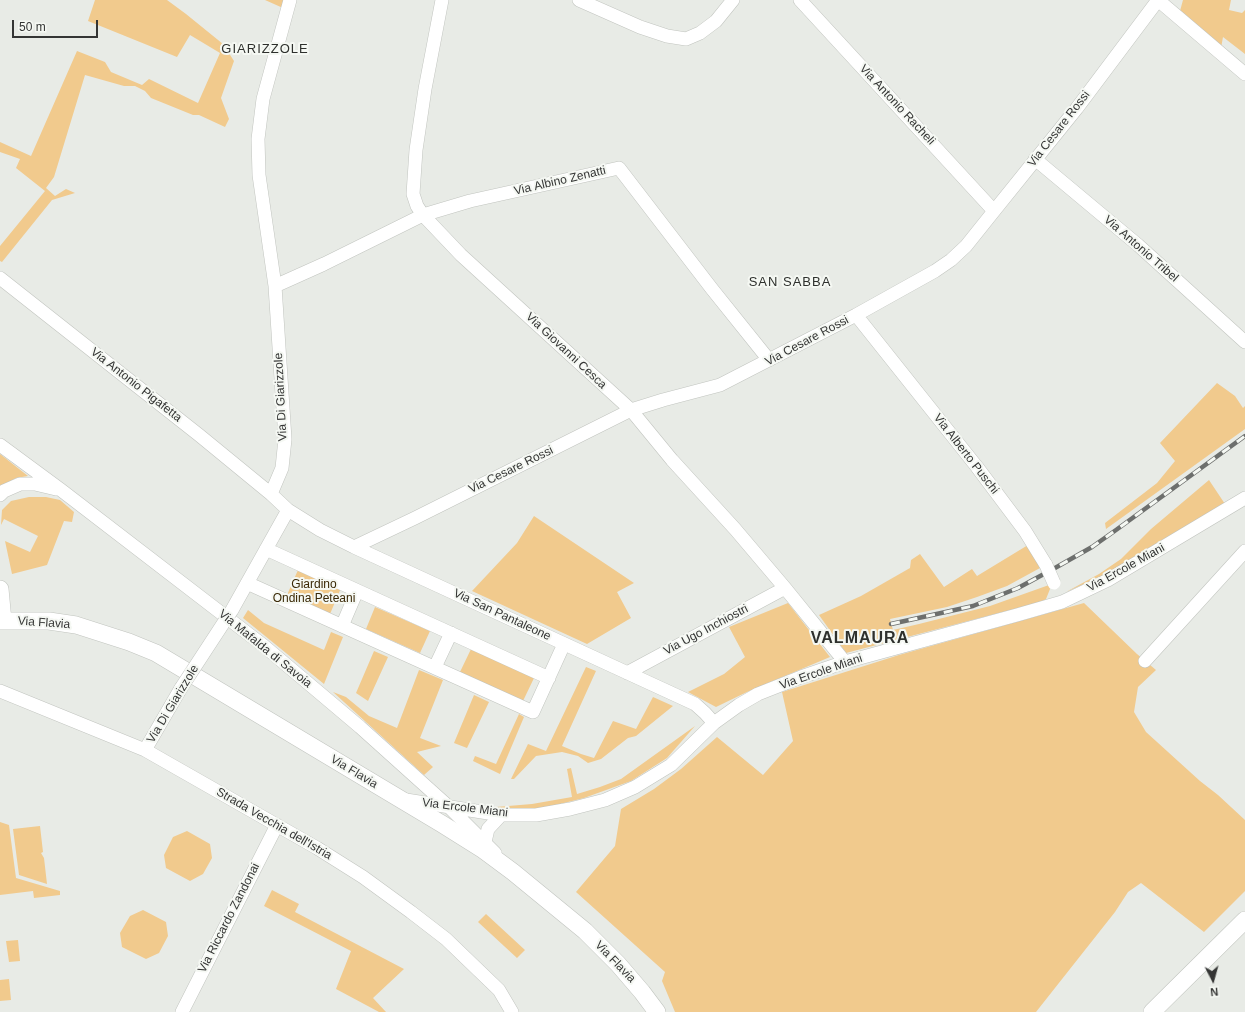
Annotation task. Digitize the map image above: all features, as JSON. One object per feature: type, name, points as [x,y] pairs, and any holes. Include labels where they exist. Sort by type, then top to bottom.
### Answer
[{"type":"main road","points":[[0,589],[2,621]]},
{"type":"main road","name":"Via Flavia","points":[[2,621],[49,621],[76,625],[129,642],[156,653],[462,836],[513,872],[585,931],[618,964],[657,1012]]},
{"type":"main road","points":[[1152,1012],[1245,920]]},
{"type":"street","name":"Via Di Giarizzole","points":[[271,494],[282,468],[285,439],[275,286],[259,175],[258,139],[263,99],[290,0]]},
{"type":"street","name":"Via Giovanni Cesca","points":[[442,0],[425,89],[413,174],[412,194],[417,206],[423,215],[461,255],[631,410],[672,460],[785,588],[845,662]]},
{"type":"street","points":[[579,0],[640,27],[667,36],[686,39],[700,33],[716,22],[733,0]]},
{"type":"street","name":"Via Antonio Racheli","points":[[800,0],[994,211]]},
{"type":"street","points":[[1158,0],[1245,74]]},
{"type":"street","name":"Via Cesare Rossi","points":[[354,547],[631,410],[720,385],[856,315],[952,260],[966,246],[1076,108],[1158,0]]},
{"type":"street","name":"Via Antonio Tribel","points":[[1035,159],[1138,245],[1245,342]]},
{"type":"street","name":"Via Albino Zenatti","points":[[275,286],[324,264],[423,215],[470,201],[619,168],[712,289],[769,360]]},
{"type":"street","name":"Via Antonio Pigafetta","points":[[0,278],[182,421],[271,494]]},
{"type":"street","name":"Via Alberto Puschi","points":[[856,315],[977,467],[1025,531],[1046,565],[1062,602]]},
{"type":"street","name":"Via Mafalda di Savoia","points":[[0,445],[264,646],[360,727],[449,807],[513,872]]},
{"type":"street","points":[[0,495],[4,491],[20,484],[35,484],[61,490]]},
{"type":"street","points":[[271,494],[288,510]]},
{"type":"street","name":"Via Ercole Miani","points":[[400,800],[501,815],[536,815],[570,809],[605,800],[635,787],[671,765],[714,723],[739,705],[758,694],[845,662],[1010,618],[1062,602],[1108,580],[1245,498]]},
{"type":"street","name":"Via Di Giarizzole","points":[[145,750],[181,688],[232,610],[288,510]]},
{"type":"street","name":"Via San Pantaleone","points":[[288,510],[320,530],[354,547],[695,704],[714,723]]},
{"type":"street","points":[[266,549],[549,678]]},
{"type":"street","points":[[1145,661],[1245,551]]},
{"type":"street","points":[[247,583],[533,712],[564,644]]},
{"type":"street","name":"Via Ugo Inchiostri","points":[[627,673],[785,588]]},
{"type":"street","points":[[342,626],[358,591]]},
{"type":"street","points":[[435,667],[451,634]]},
{"type":"street","name":"Strada Vecchia dell'Istria","points":[[0,691],[145,750],[317,848],[363,877],[458,950],[499,990],[512,1012]]},
{"type":"street","points":[[485,842],[488,829],[501,815]]},
{"type":"street","name":"Via Riccardo Zandonai","points":[[182,1012],[277,825]]},
{"type":"green space","points":[[95,0],[167,0],[223,44],[234,61],[221,98],[229,119],[225,127],[199,115],[193,115],[151,98],[145,91],[135,86],[124,86],[85,75],[54,177],[46,188],[55,196],[66,189],[75,193],[52,200],[2,262],[0,261],[0,246],[45,191],[16,168],[20,159],[0,152],[0,142],[31,156],[77,51],[105,62],[111,72],[142,85],[149,79],[198,103],[220,53],[190,35],[177,57],[88,21]]},
{"type":"green space","points":[[265,0],[285,0],[283,8]]},
{"type":"green space","points":[[1183,0],[1231,0],[1229,10],[1242,13],[1245,10],[1245,54],[1223,37],[1221,48],[1180,11]]},
{"type":"green space","points":[[1217,383],[1235,396],[1243,408],[1245,406],[1245,429],[1106,529],[1105,523],[1157,483],[1175,461],[1160,443]]},
{"type":"green space","points":[[0,454],[28,476],[16,478],[0,487]]},
{"type":"green space","points":[[1209,480],[1225,504],[1122,565],[1098,578],[1066,592],[1099,574],[1121,559],[1151,529]]},
{"type":"green space","points":[[29,497],[46,497],[60,500],[74,512],[72,522],[64,521],[47,565],[12,574],[5,541],[30,552],[38,536],[4,519],[1,525],[2,510],[11,501]]},
{"type":"green space","points":[[534,516],[634,583],[617,592],[631,618],[587,644],[472,591],[517,543]]},
{"type":"green space","points":[[1028,545],[1040,568],[1007,586],[947,607],[890,619],[893,630],[990,606],[1049,585],[1050,589],[1046,599],[1041,602],[846,653],[819,615],[861,596],[910,568],[911,560],[920,554],[944,587],[972,569],[977,576]]},
{"type":"green space","name":"Giardino Ondina Peteani","points":[[298,570],[341,588],[330,614],[287,595]]},
{"type":"green space","points":[[788,603],[830,657],[747,692],[716,707],[688,692],[724,674],[745,657],[729,627]]},
{"type":"green space","points":[[1084,603],[1137,654],[1156,670],[1138,687],[1134,712],[1146,732],[1245,820],[1245,891],[1204,932],[1141,883],[1128,892],[1115,912],[1036,1012],[675,1012],[662,981],[665,972],[576,892],[615,846],[621,809],[654,789],[681,769],[717,737],[763,775],[793,741],[782,692],[899,655]]},
{"type":"green space","points":[[375,607],[430,631],[420,653],[366,629]]},
{"type":"green space","points":[[248,610],[264,623],[324,650],[331,632],[343,637],[324,684],[243,618]]},
{"type":"green space","points":[[471,649],[534,678],[523,701],[460,672]]},
{"type":"green space","points":[[374,651],[388,657],[368,701],[356,693]]},
{"type":"green space","points":[[586,667],[596,671],[562,746],[594,758],[613,721],[636,729],[653,697],[673,706],[636,736],[628,738],[601,759],[588,763],[578,756],[562,752],[536,756],[514,779],[511,779],[528,744],[546,751]]},
{"type":"green space","points":[[419,670],[443,680],[420,738],[441,746],[417,752],[433,767],[424,775],[333,692],[346,697],[369,716],[397,728]]},
{"type":"green space","points":[[474,695],[489,702],[467,748],[454,743]]},
{"type":"green space","points":[[519,714],[524,717],[500,774],[473,761],[475,756],[496,764]]},
{"type":"green space","points":[[695,726],[667,758],[631,781],[584,798],[536,810],[484,808],[532,804],[572,797],[567,769],[571,768],[577,794],[621,779]]},
{"type":"green space","points":[[0,822],[9,825],[16,878],[60,891],[60,895],[34,898],[33,891],[0,895]]},
{"type":"green space","points":[[40,826],[43,852],[41,853],[44,858],[47,884],[19,875],[13,829]]},
{"type":"green space","points":[[187,831],[210,844],[212,858],[203,874],[190,881],[166,868],[164,855],[173,837]]},
{"type":"green space","points":[[272,890],[299,904],[295,912],[404,969],[373,998],[386,1012],[379,1012],[336,989],[351,951],[264,906]]},
{"type":"green space","points":[[143,910],[166,922],[168,936],[159,953],[146,959],[122,947],[120,933],[130,916]]},
{"type":"green space","points":[[486,914],[525,950],[517,958],[478,922]]},
{"type":"green space","points":[[18,940],[20,961],[9,962],[6,941]]},
{"type":"green space","points":[[9,979],[11,1000],[0,1001],[0,980]]},
{"type":"railway","points":[[891,624],[973,606],[1018,588],[1092,547],[1245,436]]},
{"type":"district","name":"GIARIZZOLE","points":[[265,49]]},
{"type":"district","name":"SAN SABBA","points":[[790,282]]},
{"type":"district","name":"VALMAURA","points":[[860,639]]}]
